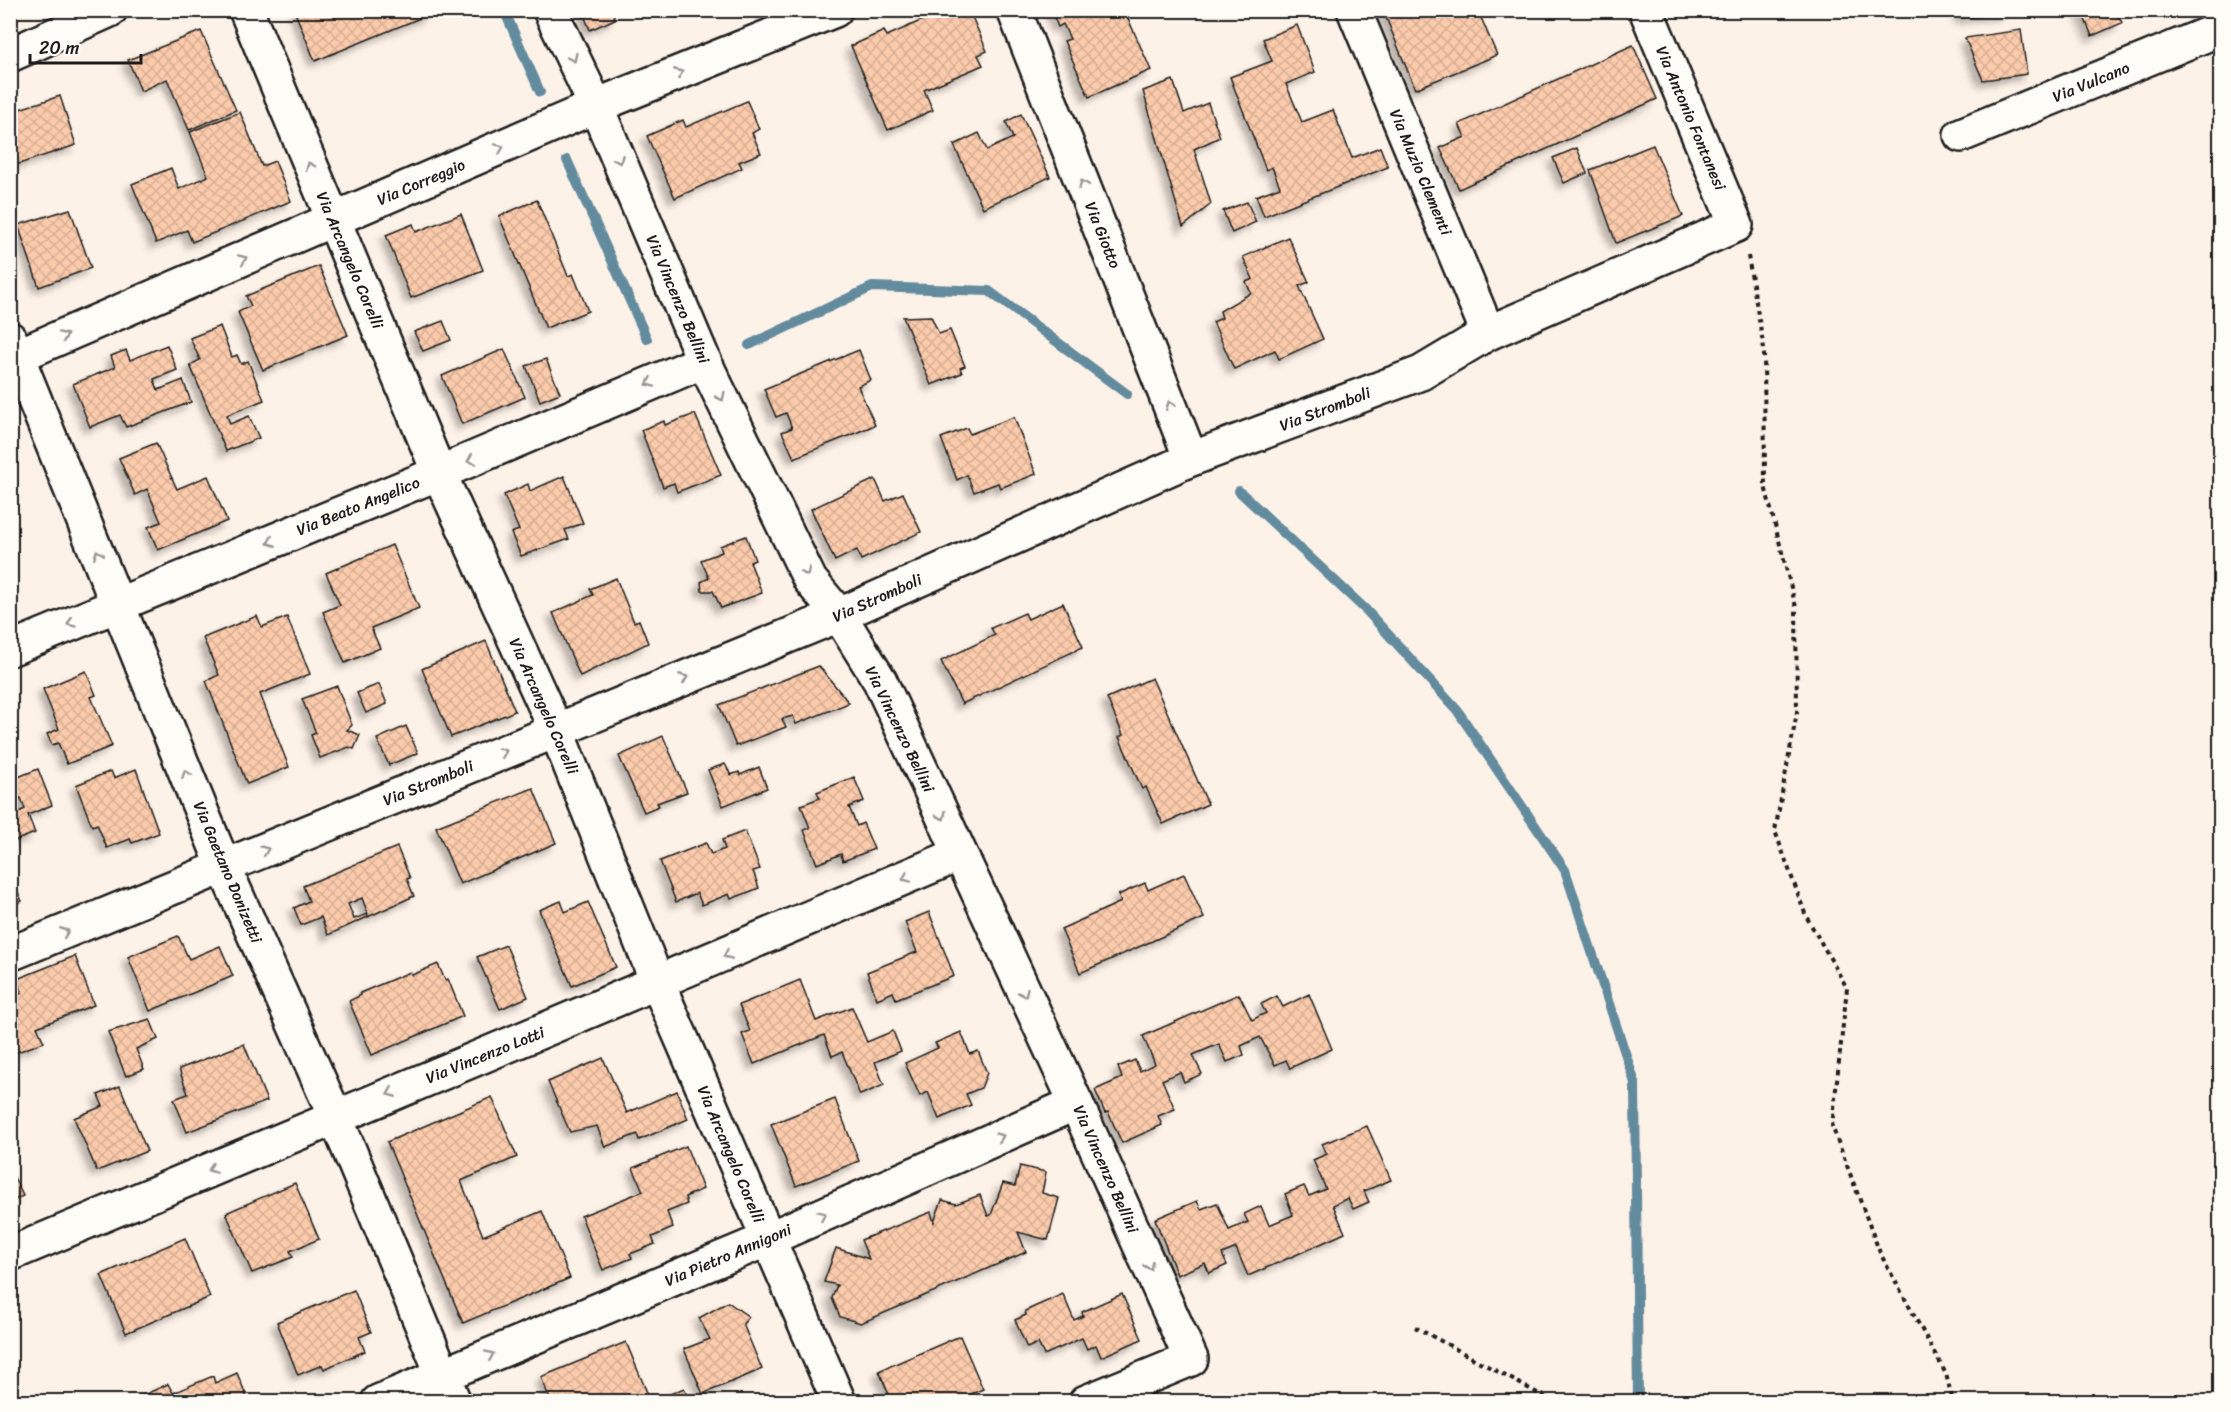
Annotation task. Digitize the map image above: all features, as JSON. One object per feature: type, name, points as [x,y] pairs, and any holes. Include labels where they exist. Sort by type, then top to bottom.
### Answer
[{"type":"street","points":[[10,55],[110,10]]},
{"type":"street","name":"Via Arcangelo Corelli","points":[[246,10],[439,473],[556,730],[658,984],[839,1401]]},
{"type":"street","name":"Via Vincenzo Bellini","points":[[550,10],[596,106],[704,361],[810,580],[839,615],[880,681],[1076,1103],[1191,1359],[1086,1401]]},
{"type":"street","name":"Via Correggio","points":[[13,351],[333,220],[596,106],[835,10]]},
{"type":"street","name":"Via Giotto","points":[[1014,10],[1191,459]]},
{"type":"street","name":"Via Muzio Clementi","points":[[1354,10],[1488,333]]},
{"type":"street","name":"Via Antonio Fontanesi","points":[[1646,10],[1736,225]]},
{"type":"street","name":"Via Vulcano","points":[[1961,135],[2220,29]]},
{"type":"street","name":"Via Stromboli","points":[[10,954],[839,615],[1191,459],[1421,373],[1488,333],[1736,225]]},
{"type":"street","name":"Via Gaetano Donizetti","points":[[13,351],[118,603],[224,867],[334,1116],[448,1388]]},
{"type":"street","name":"Via Beato Angelico","points":[[10,649],[439,473],[704,361]]},
{"type":"street","name":"Via Vincenzo Lotti","points":[[10,1254],[334,1116],[658,984],[960,854]]},
{"type":"street","name":"Via Pietro Annigoni","points":[[378,1401],[448,1388],[768,1239],[1076,1103]]},
{"type":"path","points":[[1736,225],[1749,257],[1764,350],[1765,486],[1796,607],[1797,712],[1775,831],[1806,916],[1847,988],[1832,1126],[1880,1253],[1946,1374],[1953,1401]]},
{"type":"path","points":[[1415,1327],[1554,1401]]},
{"type":"building","points":[[294,10],[429,10],[430,14],[315,61]]},
{"type":"building","points":[[582,10],[612,10],[615,19],[590,30]]},
{"type":"building","points":[[945,10],[969,10],[987,51],[978,55],[983,65],[924,90],[933,110],[888,130],[851,46],[884,31],[887,36]]},
{"type":"building","points":[[1051,10],[1119,10],[1122,16],[1126,14],[1151,70],[1089,97],[1064,41],[1070,39],[1063,24],[1058,27]]},
{"type":"building","points":[[1383,10],[1464,10],[1467,18],[1479,13],[1497,55],[1415,89]]},
{"type":"building","points":[[1959,10],[2008,10],[2008,13],[1960,18]]},
{"type":"building","points":[[2081,10],[2128,10],[2118,15],[2122,23],[2092,36]]},
{"type":"building","points":[[1297,25],[1315,72],[1286,84],[1302,122],[1333,110],[1352,158],[1380,147],[1388,167],[1264,216],[1256,196],[1280,187],[1272,167],[1266,170],[1230,77],[1272,61],[1263,39]]},
{"type":"building","points":[[2021,30],[2027,74],[1983,80],[1965,38]]},
{"type":"building","points":[[201,31],[236,110],[189,130],[167,79],[141,91],[128,60]]},
{"type":"building","points":[[1633,45],[1657,99],[1459,189],[1440,148],[1465,137],[1459,124]]},
{"type":"building","points":[[1173,80],[1184,113],[1208,103],[1220,137],[1194,149],[1211,204],[1183,227],[1143,91]]},
{"type":"building","points":[[60,96],[76,145],[10,167],[10,112]]},
{"type":"building","points":[[747,101],[759,129],[752,133],[761,153],[739,162],[742,168],[675,198],[647,136],[683,120],[686,127]]},
{"type":"building","points":[[240,112],[262,166],[275,161],[291,201],[192,242],[187,230],[156,243],[132,184],[171,168],[179,189],[208,176],[190,132]]},
{"type":"building","points":[[1021,114],[1050,177],[983,208],[954,145],[979,133],[987,150],[1013,138],[1006,122]]},
{"type":"building","points":[[1653,145],[1683,216],[1616,243],[1590,170]]},
{"type":"building","points":[[1577,148],[1587,173],[1564,183],[1553,158]]},
{"type":"building","points":[[537,200],[568,276],[573,274],[588,311],[546,328],[499,216]]},
{"type":"building","points":[[1247,202],[1256,222],[1232,233],[1223,211]]},
{"type":"building","points":[[70,209],[91,268],[39,287],[18,225]]},
{"type":"building","points":[[461,214],[483,270],[411,298],[386,235],[413,224],[416,232]]},
{"type":"building","points":[[1288,237],[1309,282],[1299,286],[1323,339],[1279,359],[1275,350],[1234,369],[1213,322],[1222,318],[1220,311],[1251,293],[1246,282],[1253,279],[1243,257]]},
{"type":"building","points":[[319,266],[348,335],[263,370],[238,312],[251,306],[246,296]]},
{"type":"building","points":[[931,316],[939,334],[950,330],[965,366],[960,368],[962,373],[931,385],[903,317]]},
{"type":"building","points":[[443,321],[451,340],[423,351],[414,332]]},
{"type":"building","points":[[220,326],[232,357],[237,355],[241,364],[248,361],[264,400],[227,415],[230,424],[249,416],[259,438],[226,451],[190,365],[200,360],[190,338]]},
{"type":"building","points":[[167,345],[177,370],[154,379],[158,390],[183,380],[191,402],[126,427],[120,415],[90,427],[73,384],[115,367],[111,356],[126,350],[130,360]]},
{"type":"building","points":[[504,349],[525,397],[462,424],[442,376]]},
{"type":"building","points":[[859,350],[871,380],[858,386],[875,425],[794,458],[782,432],[792,428],[786,413],[776,417],[764,389]]},
{"type":"building","points":[[546,359],[560,393],[540,401],[526,366]]},
{"type":"building","points":[[695,414],[721,475],[677,492],[674,483],[663,487],[641,430],[664,421],[665,425]]},
{"type":"building","points":[[1014,417],[1036,474],[1000,488],[998,483],[974,492],[967,475],[957,480],[941,438],[967,428],[970,434]]},
{"type":"building","points":[[156,443],[177,489],[208,476],[227,521],[158,550],[148,527],[161,522],[147,489],[135,495],[119,458]]},
{"type":"building","points":[[564,476],[583,523],[565,530],[569,539],[521,556],[511,533],[519,530],[504,495],[528,484],[530,491]]},
{"type":"building","points":[[875,479],[885,501],[903,493],[921,532],[861,560],[857,550],[835,561],[811,509]]},
{"type":"building","points":[[746,536],[755,560],[750,562],[762,593],[721,608],[713,591],[702,591],[701,582],[709,578],[701,560],[722,552],[720,546]]},
{"type":"building","points":[[392,545],[419,608],[371,628],[380,648],[345,663],[323,612],[340,605],[326,573]]},
{"type":"building","points":[[616,578],[634,622],[639,620],[648,643],[580,676],[553,613],[593,595],[590,589]]},
{"type":"building","points":[[1063,603],[1083,647],[962,704],[941,661],[995,635],[991,628],[1025,613],[1028,619]]},
{"type":"building","points":[[257,616],[262,627],[287,617],[310,674],[260,694],[289,767],[247,784],[206,681],[219,675],[203,638]]},
{"type":"building","points":[[486,641],[515,711],[451,737],[422,669]]},
{"type":"building","points":[[819,666],[849,703],[796,724],[793,716],[782,719],[786,727],[736,746],[719,705]]},
{"type":"building","points":[[86,671],[96,695],[91,697],[112,746],[67,764],[58,743],[52,745],[47,734],[59,729],[43,689]]},
{"type":"building","points":[[1152,678],[1208,804],[1163,824],[1146,787],[1142,789],[1119,737],[1123,735],[1107,698]]},
{"type":"building","points":[[379,684],[387,704],[366,713],[357,693]]},
{"type":"building","points":[[337,686],[352,725],[347,730],[360,735],[354,749],[349,747],[320,758],[311,735],[316,733],[302,699]]},
{"type":"building","points":[[406,726],[418,753],[389,765],[377,739]]},
{"type":"building","points":[[663,736],[687,792],[657,803],[659,806],[644,812],[619,756]]},
{"type":"building","points":[[725,764],[731,775],[739,772],[740,775],[759,767],[767,788],[723,806],[708,770]]},
{"type":"building","points":[[38,769],[52,805],[28,815],[35,833],[14,841],[10,833],[10,816],[25,809],[21,798],[10,803],[10,772],[13,779]]},
{"type":"building","points":[[136,769],[159,833],[132,843],[130,839],[107,848],[97,824],[92,826],[76,785],[111,771],[114,778]]},
{"type":"building","points":[[854,777],[864,801],[849,807],[857,826],[863,823],[874,849],[843,861],[841,854],[817,864],[804,830],[810,828],[801,805],[820,798],[817,792]]},
{"type":"building","points":[[533,788],[556,843],[460,884],[436,827]]},
{"type":"building","points":[[745,831],[760,869],[753,871],[759,888],[731,899],[729,894],[702,905],[697,893],[676,902],[660,861],[706,843],[711,854],[725,849],[722,840]]},
{"type":"building","points":[[397,847],[410,878],[407,879],[414,896],[328,935],[321,917],[301,925],[294,908],[309,901],[303,886]],"holes":[[[362,898],[368,914],[354,919],[348,904]]]},
{"type":"building","points":[[10,874],[22,901],[10,906]]},
{"type":"building","points":[[1184,874],[1204,918],[1080,973],[1061,929],[1121,902],[1118,895],[1145,883],[1148,890]]},
{"type":"building","points":[[561,901],[565,912],[588,902],[616,967],[572,986],[539,910]]},
{"type":"building","points":[[929,912],[954,976],[896,999],[893,992],[877,999],[867,972],[917,952],[905,922]]},
{"type":"building","points":[[178,936],[189,959],[220,946],[233,976],[150,1011],[128,957]]},
{"type":"building","points":[[506,945],[528,997],[500,1009],[477,957]]},
{"type":"building","points":[[75,956],[94,1005],[37,1027],[44,1042],[12,1054],[10,998],[22,993],[17,979]]},
{"type":"building","points":[[438,964],[445,980],[448,979],[463,1016],[372,1055],[349,1001],[361,995],[360,993],[410,972],[412,975]]},
{"type":"building","points":[[800,980],[816,1021],[852,1007],[867,1042],[893,1031],[901,1051],[875,1062],[884,1085],[860,1095],[842,1052],[832,1056],[824,1035],[754,1064],[742,1034],[750,1031],[739,1005]]},
{"type":"building","points":[[1239,994],[1252,1020],[1266,1013],[1261,1004],[1277,996],[1283,1007],[1309,994],[1332,1049],[1290,1068],[1286,1060],[1275,1065],[1260,1037],[1241,1046],[1244,1055],[1227,1062],[1219,1044],[1193,1055],[1202,1074],[1184,1082],[1180,1072],[1162,1080],[1175,1109],[1158,1116],[1162,1125],[1122,1143],[1095,1090],[1122,1078],[1118,1067],[1135,1060],[1140,1071],[1155,1064],[1143,1036]]},
{"type":"building","points":[[150,1019],[158,1039],[136,1049],[144,1069],[126,1076],[108,1032]]},
{"type":"building","points":[[961,1032],[970,1054],[978,1051],[987,1073],[981,1088],[966,1094],[971,1105],[939,1119],[928,1092],[920,1096],[905,1063],[938,1048],[935,1043]]},
{"type":"building","points":[[244,1044],[267,1101],[187,1132],[174,1099],[188,1094],[179,1069]]},
{"type":"building","points":[[603,1058],[627,1113],[677,1091],[688,1119],[639,1140],[637,1134],[605,1147],[597,1126],[570,1132],[548,1082]]},
{"type":"building","points":[[120,1086],[147,1151],[97,1171],[74,1118],[103,1106],[98,1095]]},
{"type":"building","points":[[492,1097],[517,1157],[461,1181],[483,1236],[542,1211],[570,1278],[463,1323],[387,1142]]},
{"type":"building","points":[[835,1099],[859,1161],[796,1186],[771,1124]]},
{"type":"building","points":[[1367,1126],[1391,1180],[1364,1191],[1369,1202],[1353,1209],[1348,1198],[1333,1205],[1345,1233],[1248,1276],[1236,1248],[1222,1254],[1227,1265],[1209,1273],[1205,1263],[1177,1275],[1155,1219],[1197,1201],[1201,1209],[1217,1203],[1229,1230],[1248,1222],[1244,1214],[1261,1206],[1269,1225],[1293,1215],[1285,1194],[1304,1186],[1309,1196],[1326,1189],[1313,1160],[1327,1154],[1322,1144]]},
{"type":"building","points":[[686,1146],[703,1189],[685,1197],[687,1204],[667,1212],[673,1228],[652,1237],[655,1244],[630,1254],[632,1258],[603,1270],[581,1216],[643,1191],[633,1168]]},
{"type":"building","points":[[1020,1166],[1046,1172],[1042,1193],[1059,1198],[1048,1240],[1018,1232],[1026,1252],[861,1323],[840,1317],[832,1298],[837,1285],[824,1282],[836,1248],[869,1259],[861,1240],[931,1212],[934,1222],[942,1200],[956,1204],[980,1195],[988,1216],[991,1215],[1003,1183],[1015,1186]]},
{"type":"building","points":[[10,1169],[23,1196],[10,1202]]},
{"type":"building","points":[[295,1183],[319,1239],[290,1251],[293,1257],[252,1273],[226,1213]]},
{"type":"building","points":[[185,1238],[210,1297],[126,1333],[101,1275]]},
{"type":"building","points":[[354,1290],[371,1332],[359,1337],[365,1351],[324,1369],[322,1365],[298,1375],[277,1322]]},
{"type":"building","points":[[1063,1294],[1074,1320],[1083,1316],[1082,1312],[1122,1294],[1142,1339],[1101,1357],[1096,1345],[1087,1349],[1082,1338],[1044,1355],[1038,1343],[1027,1348],[1015,1320],[1026,1315],[1025,1311]]},
{"type":"building","points":[[728,1302],[749,1317],[743,1324],[762,1369],[703,1394],[684,1349],[710,1339],[699,1318]]},
{"type":"building","points":[[960,1336],[983,1389],[953,1402],[892,1402],[879,1371]]},
{"type":"building","points":[[626,1342],[651,1402],[551,1402],[541,1377]]},
{"type":"building","points":[[237,1373],[249,1402],[128,1402],[168,1384],[173,1393],[213,1376],[215,1383]]},
{"type":"building","points":[[684,1388],[690,1402],[652,1402]]},
{"type":"waterway","points":[[504,10],[540,92]]},
{"type":"waterway","points":[[567,160],[647,339]]},
{"type":"waterway","points":[[749,345],[872,287],[989,291],[1127,394]]},
{"type":"waterway","points":[[1239,491],[1366,610],[1457,710],[1565,870],[1635,1083],[1638,1402]]}]
